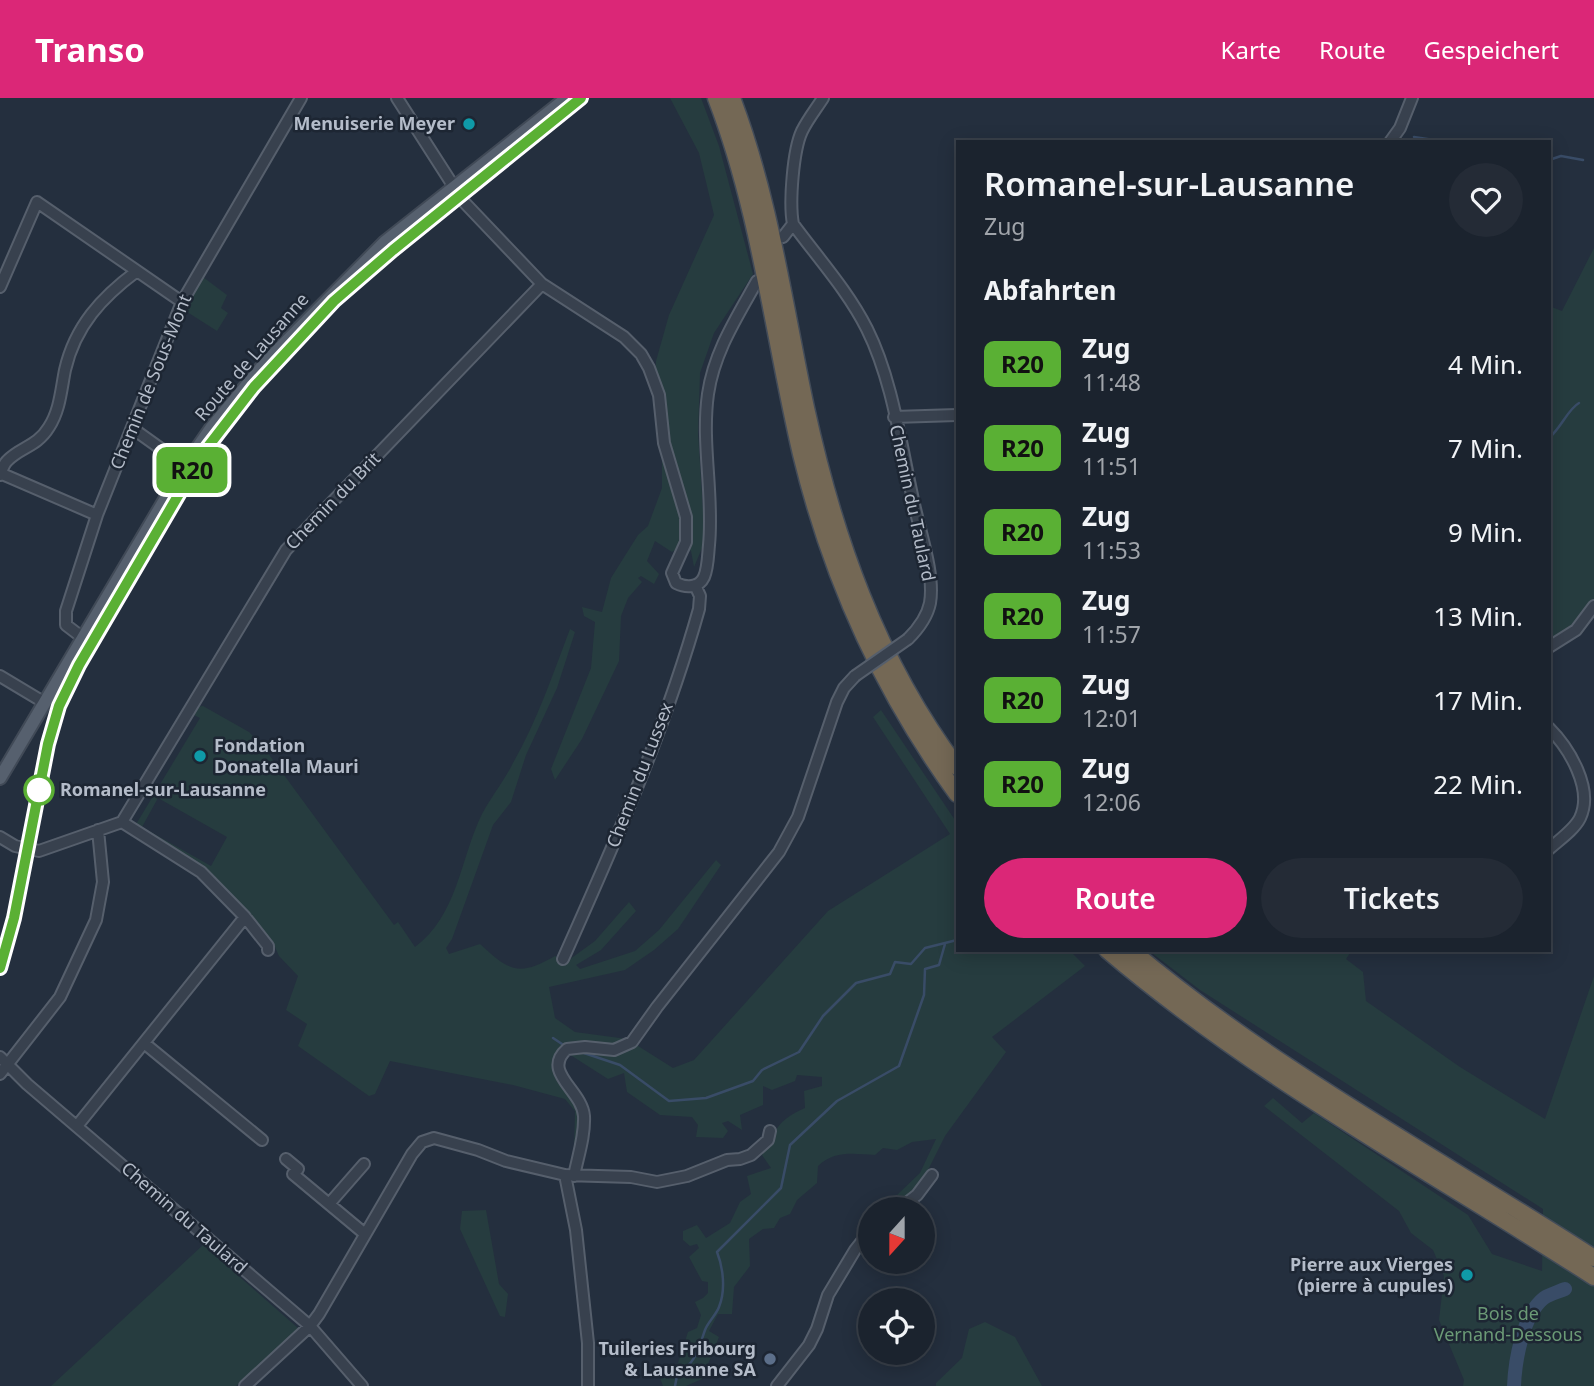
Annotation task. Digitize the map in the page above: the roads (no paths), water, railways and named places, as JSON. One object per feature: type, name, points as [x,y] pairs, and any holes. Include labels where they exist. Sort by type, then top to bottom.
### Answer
[{"type":"highway","points":[[716,98],[746,193],[802,455],[833,564],[858,626],[887,685],[923,746],[956,793]]},
{"type":"highway","points":[[732,98],[761,189],[814,441],[840,537],[859,589],[890,659],[923,717],[956,766]]},
{"type":"highway","points":[[1130,956],[1173,1003],[1261,1066],[1536,1230],[1594,1258]]},
{"type":"highway","points":[[1536,1230],[1594,1277]]},
{"type":"main road","name":"Route de Lausanne","points":[[0,778],[185,466],[212,427],[288,339],[385,242],[567,98]]},
{"type":"street","name":"Chemin de Sous-Mont","points":[[83,638],[67,627],[65,615],[97,515],[181,302],[301,98]]},
{"type":"street","points":[[397,98],[463,201],[542,284],[624,337],[641,354],[659,394],[664,443],[687,517],[686,542],[672,576],[676,583],[695,585]]},
{"type":"street","points":[[783,237],[793,224],[793,177],[801,132],[823,98]]},
{"type":"street","points":[[1391,140],[1400,128],[1412,98]]},
{"type":"street","points":[[0,287],[37,202],[181,302]]},
{"type":"street","name":"Chemin du Taulard","points":[[569,1175],[580,1148],[584,1117],[582,1107],[558,1068],[561,1055],[567,1049],[586,1047],[614,1050],[632,1042],[779,852],[798,817],[844,688],[855,676],[908,639],[921,626],[926,616],[930,591],[926,557],[881,363],[867,329],[850,300],[793,224]]},
{"type":"street","points":[[97,515],[1,474],[8,460],[34,445],[44,436],[51,424],[58,408],[72,345],[85,320],[117,286],[137,271]]},
{"type":"street","name":"Chemin du Lussex","points":[[563,959],[653,748],[699,609],[700,596],[695,585],[705,575],[710,537],[706,423],[708,393],[720,351],[757,281]]},
{"type":"street","name":"Chemin du Brit","points":[[122,822],[286,550],[542,284]]},
{"type":"street","points":[[894,417],[956,415]]},
{"type":"street","points":[[132,428],[185,466]]},
{"type":"street","points":[[1551,646],[1576,630],[1594,606]]},
{"type":"street","points":[[0,676],[45,703]]},
{"type":"street","points":[[1551,730],[1559,738],[1586,795],[1579,820],[1551,847]]},
{"type":"street","points":[[0,837],[31,851],[54,847],[122,822],[201,872],[245,917],[268,950]]},
{"type":"street","points":[[2,1065],[60,997],[96,920],[103,882],[98,830]]},
{"type":"street","points":[[77,1126],[245,917]]},
{"type":"street","points":[[144,1044],[262,1140]]},
{"type":"street","name":"Chemin du Taulard","points":[[2,1065],[310,1326],[362,1386]]},
{"type":"street","points":[[245,1386],[320,1314],[412,1154],[422,1142],[430,1139],[443,1140],[506,1161],[569,1175],[631,1177],[657,1182],[687,1176],[727,1160],[751,1155],[768,1140],[770,1131]]},
{"type":"street","points":[[286,1158],[298,1168],[293,1174],[365,1234]]},
{"type":"street","points":[[330,1204],[364,1164]]},
{"type":"street","points":[[569,1175],[588,1343],[588,1386]]},
{"type":"street","points":[[914,1197],[932,1175]]},
{"type":"street","points":[[777,1386],[809,1345],[828,1295],[858,1246]]},
{"type":"waterway","points":[[1414,137],[1434,140]]},
{"type":"waterway","points":[[1551,159],[1561,156],[1583,160]]},
{"type":"waterway","points":[[1551,436],[1579,403]]},
{"type":"waterway","points":[[581,1052],[620,1065],[669,1101],[706,1098],[753,1081],[762,1070],[799,1052],[823,1016],[856,983],[890,974],[895,962],[911,964],[925,948],[956,940]]},
{"type":"waterway","points":[[675,1386],[677,1376],[695,1356],[706,1327],[718,1310],[723,1279],[717,1252],[781,1188],[790,1145],[837,1101],[899,1066],[924,995],[925,969],[939,965],[945,944]]},
{"type":"waterway","points":[[553,1038],[565,1046]]},
{"type":"waterway","points":[[1514,1386],[1518,1351],[1531,1315],[1544,1298],[1565,1289]]},
{"type":"railway","points":[[0,968],[14,918],[46,756],[59,706],[79,665],[203,453],[254,387],[334,301],[581,98]]},
{"type":"train","name":"R20","points":[[0,968],[14,918],[48,744],[59,706],[79,665],[203,453],[224,423],[277,360],[334,301],[581,98]]},
{"type":"place","name":"Menuiserie Meyer","points":[[469,124]]},
{"type":"place","name":"Fondation Donatella Mauri","points":[[200,756]]},
{"type":"place","name":"Romanel-sur-Lausanne","points":[[39,790]]},
{"type":"place","name":"Pierre aux Vierges (pierre à cupules)","points":[[1467,1275]]},
{"type":"place","name":"Tuileries Fribourg & Lausanne SA","points":[[770,1359]]},
{"type":"park label","name":"Bois de Vernand-Dessous","points":[[1508,1324]]}]
